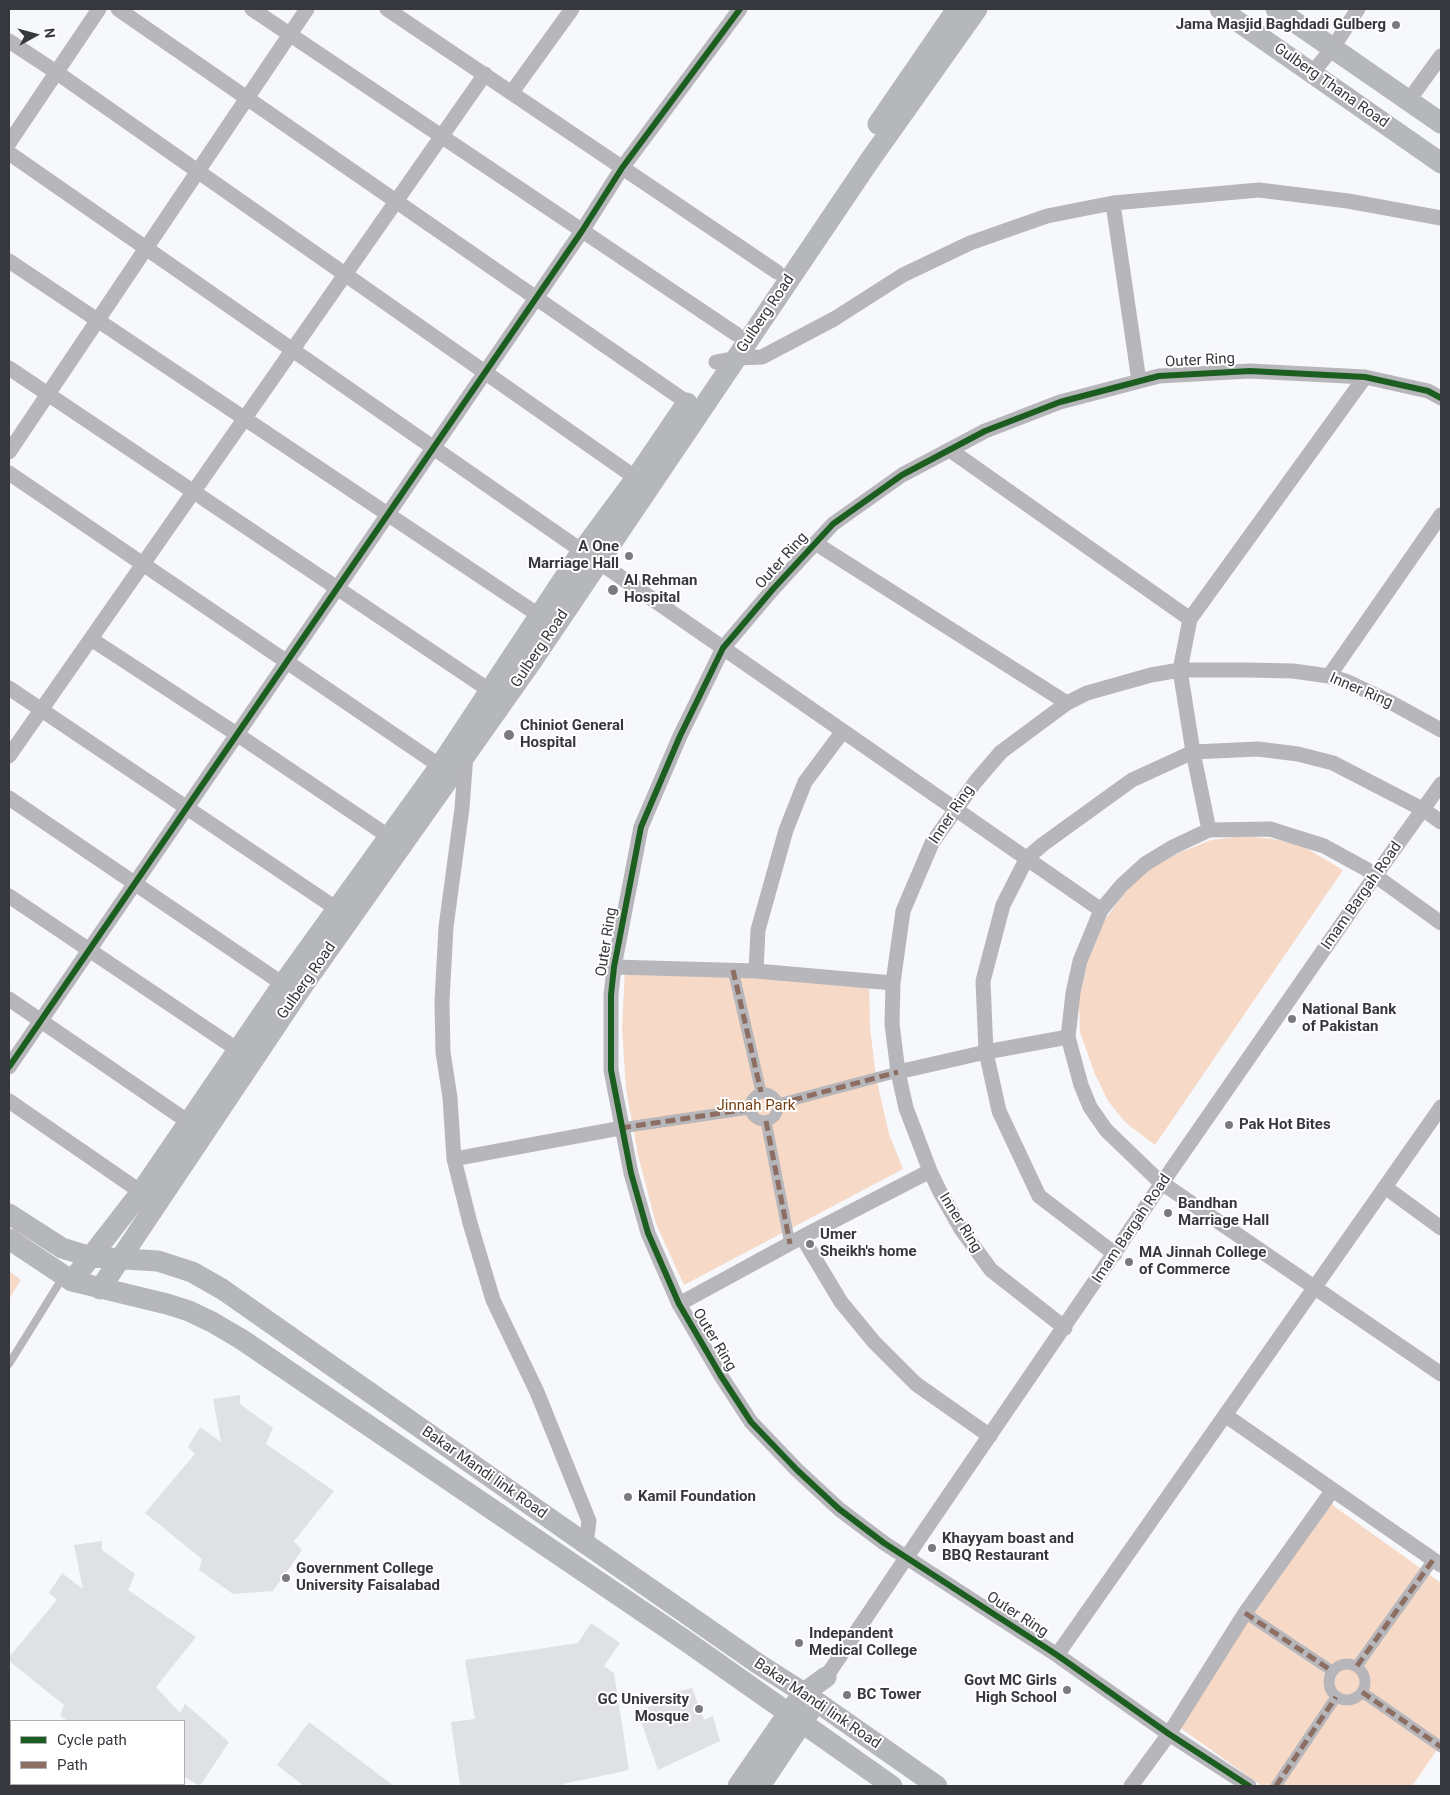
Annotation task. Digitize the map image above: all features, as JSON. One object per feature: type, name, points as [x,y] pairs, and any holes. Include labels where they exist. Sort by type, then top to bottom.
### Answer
[{"type":"main road","name":"Gulberg Road","points":[[100,1289],[304,984],[532,661],[636,478],[688,403],[726,360],[736,334],[957,9]]},
{"type":"main road","name":"Gulberg Road","points":[[68,1278],[91,1257],[190,1123],[283,984],[440,766],[540,616],[590,556],[726,360],[977,9]]},
{"type":"main road","name":"Gulberg Thana Road","points":[[1220,9],[1441,163]]},
{"type":"main road","name":"Gulberg Thana Road","points":[[1276,9],[1441,123]]},
{"type":"main road","name":"Bakar Mandi link Road","points":[[9,1214],[62,1248],[91,1257],[158,1261],[192,1272],[222,1289],[756,1663],[810,1697],[938,1786]]},
{"type":"main road","name":"Bakar Mandi link Road","points":[[9,1239],[68,1278],[100,1289],[151,1300],[189,1311],[241,1338],[796,1718],[892,1786]]},
{"type":"main road","name":"Imam Bargah Road","points":[[760,1786],[796,1718],[826,1677]]},
{"type":"main road","name":"Imam Bargah Road","points":[[738,1786],[796,1718]]},
{"type":"street","points":[[9,143],[99,9]]},
{"type":"street","points":[[118,9],[688,403]]},
{"type":"street","points":[[252,9],[736,334]]},
{"type":"street","points":[[9,452],[307,9]]},
{"type":"street","points":[[387,9],[777,272]]},
{"type":"street","points":[[512,92],[572,9]]},
{"type":"street","points":[[9,1067],[486,372],[582,231],[622,168],[740,9]]},
{"type":"street","points":[[1312,73],[1332,49],[1358,9]]},
{"type":"street","points":[[9,41],[636,478]]},
{"type":"street","points":[[1409,100],[1441,56]]},
{"type":"street","points":[[9,756],[485,74]]},
{"type":"street","points":[[9,153],[1101,910]]},
{"type":"street","points":[[726,360],[762,357],[788,345],[834,319],[903,275],[970,243],[1047,216],[1113,204],[1259,190],[1348,201],[1441,218]]},
{"type":"street","points":[[1113,204],[1139,381]]},
{"type":"street","points":[[9,261],[540,616]]},
{"type":"street","points":[[9,368],[489,690]]},
{"type":"street","name":"Outer Ring","points":[[1249,1786],[1057,1656],[884,1543],[839,1509],[797,1470],[752,1422],[721,1376],[678,1304],[648,1233],[631,1173],[611,1070],[614,967],[641,827],[680,736],[723,648],[833,524],[902,475],[985,431],[1060,402],[1159,376],[1250,371],[1365,378],[1428,391],[1441,398]]},
{"type":"street","points":[[1209,830],[1193,752],[1180,670],[1190,619],[1365,378]]},
{"type":"street","points":[[950,450],[1190,619]]},
{"type":"street","points":[[9,473],[440,766]]},
{"type":"street","points":[[1329,676],[1441,515]]},
{"type":"street","points":[[815,543],[1067,703]]},
{"type":"street","points":[[91,639],[388,836]]},
{"type":"street","name":"Inner Ring","points":[[1065,1328],[991,1270],[961,1229],[930,1172],[906,1108],[898,1072],[892,1024],[893,983],[904,911],[932,843],[976,781],[1001,752],[1067,703],[1087,693],[1151,676],[1180,670],[1294,671],[1329,676],[1348,682],[1392,703],[1441,730]]},
{"type":"street","points":[[9,688],[337,909]]},
{"type":"street","points":[[467,725],[462,808],[446,927],[442,1001],[443,1052],[450,1098],[454,1159],[470,1223],[493,1300],[537,1392],[589,1522],[586,1544]]},
{"type":"street","points":[[756,971],[758,930],[786,830],[805,782],[843,731]]},
{"type":"street","points":[[1115,1254],[1039,1196],[999,1111],[986,1052],[983,981],[1003,905],[1027,858],[1132,780],[1193,752],[1258,750],[1298,754],[1333,763],[1424,810],[1441,822]]},
{"type":"street","name":"Imam Bargah Road","points":[[826,1677],[1162,1183],[1441,784]]},
{"type":"street","points":[[9,798],[283,984]]},
{"type":"street","points":[[1441,923],[1366,868],[1324,846],[1270,830],[1209,830],[1173,847],[1145,864],[1122,885],[1101,910],[1080,961],[1073,993],[1068,1037],[1081,1085],[1090,1107],[1106,1130],[1162,1183],[1441,1374]]},
{"type":"street","points":[[9,896],[238,1050]]},
{"type":"street","points":[[614,967],[756,971],[893,983]]},
{"type":"street","points":[[733,970],[761,1092]]},
{"type":"street","points":[[9,999],[190,1123]]},
{"type":"street","points":[[778,1104],[898,1072],[986,1052],[1068,1037]]},
{"type":"street","points":[[761,1092],[774,1096],[778,1104],[774,1117],[766,1121],[761,1121],[754,1117],[749,1109],[751,1100],[761,1092]]},
{"type":"street","points":[[9,1101],[140,1192]]},
{"type":"street","points":[[1057,1656],[1441,1106]]},
{"type":"street","points":[[454,1159],[621,1128],[749,1109]]},
{"type":"street","points":[[766,1121],[796,1240],[841,1302],[874,1342],[916,1384],[990,1436]]},
{"type":"street","points":[[678,1304],[796,1240],[930,1172]]},
{"type":"street","points":[[1385,1187],[1441,1228]]},
{"type":"street","points":[[1225,1415],[1437,1562],[1357,1666]]},
{"type":"street","points":[[1131,1786],[1170,1734],[1245,1613],[1332,1491]]},
{"type":"street","points":[[1245,1613],[1332,1671]]},
{"type":"street","points":[[1344,1664],[1357,1666],[1365,1678],[1362,1692],[1350,1700],[1336,1697],[1329,1685],[1332,1671],[1344,1664]]},
{"type":"street","points":[[1362,1692],[1441,1747]]},
{"type":"street","points":[[1276,1786],[1336,1697]]},
{"type":"lane","points":[[9,1364],[68,1278]]},
{"type":"green space","points":[[1243,836],[1273,839],[1301,845],[1343,870],[1155,1145],[1126,1123],[1108,1101],[1094,1072],[1080,1032],[1079,1000],[1088,961],[1104,921],[1119,900],[1146,869],[1211,840]]},
{"type":"green space","name":"Jinnah Park","points":[[625,970],[869,978],[870,1027],[876,1077],[889,1134],[903,1169],[684,1285],[656,1224],[638,1155],[626,1089],[622,1028]]},
{"type":"green space","points":[[9,1271],[21,1280],[9,1299]]},
{"type":"green space","points":[[1324,1499],[1441,1583],[1441,1744],[1412,1786],[1262,1786],[1169,1720]]},
{"type":"building","points":[[240,1395],[240,1404],[273,1428],[266,1444],[334,1491],[294,1541],[302,1550],[273,1591],[233,1594],[199,1570],[202,1559],[145,1513],[195,1454],[188,1447],[200,1427],[221,1442],[213,1399]]},
{"type":"building","points":[[102,1541],[102,1550],[135,1574],[128,1590],[196,1637],[156,1687],[180,1713],[184,1703],[229,1742],[200,1786],[185,1778],[185,1720],[66,1720],[60,1716],[64,1705],[9,1661],[9,1657],[57,1600],[49,1593],[62,1573],[83,1589],[74,1545]]},
{"type":"building","points":[[591,1623],[620,1643],[604,1666],[614,1673],[629,1770],[563,1784],[563,1786],[460,1786],[451,1722],[475,1719],[465,1660],[578,1643]]},
{"type":"building","points":[[692,1688],[704,1720],[713,1716],[720,1741],[658,1770],[637,1710],[652,1706],[653,1698]]},
{"type":"building","points":[[309,1722],[394,1786],[304,1786],[277,1765]]},
{"type":"marked path","points":[[733,970],[761,1092]]},
{"type":"marked path","points":[[778,1104],[898,1072]]},
{"type":"marked path","points":[[621,1128],[749,1109]]},
{"type":"marked path","points":[[766,1121],[790,1244]]},
{"type":"marked path","points":[[1357,1666],[1433,1560]]},
{"type":"marked path","points":[[1245,1613],[1332,1671]]},
{"type":"marked path","points":[[1362,1692],[1441,1747]]},
{"type":"marked path","points":[[1276,1786],[1336,1697]]},
{"type":"cycle path","points":[[9,1067],[582,231],[622,168],[740,9]]},
{"type":"cycle path","points":[[1249,1786],[1169,1734],[1057,1655],[884,1543],[839,1509],[797,1470],[751,1422],[721,1376],[679,1304],[648,1233],[631,1173],[611,1070],[611,995],[614,967],[641,827],[680,736],[723,648],[773,589],[833,524],[902,475],[985,431],[1060,402],[1159,376],[1250,371],[1365,377],[1428,391],[1441,398]]},
{"type":"place","name":"Jama Masjid Baghdadi Gulberg","points":[[1396,25]]},
{"type":"place","name":"A One Marriage Hall","points":[[629,556]]},
{"type":"place","name":"Al Rehman Hospital","points":[[613,590]]},
{"type":"place","name":"Chiniot General Hospital","points":[[509,735]]},
{"type":"place","name":"National Bank of Pakistan","points":[[1292,1019]]},
{"type":"place","name":"Pak Hot Bites","points":[[1229,1125]]},
{"type":"place","name":"Bandhan Marriage Hall","points":[[1168,1213]]},
{"type":"place","name":"Umer Sheikh's home","points":[[810,1244]]},
{"type":"place","name":"MA Jinnah College of Commerce","points":[[1129,1262]]},
{"type":"place","name":"Kamil Foundation","points":[[628,1497]]},
{"type":"place","name":"Khayyam boast and BBQ Restaurant","points":[[932,1548]]},
{"type":"place","name":"Government College University Faisalabad","points":[[286,1578]]},
{"type":"place","name":"Indepandent Medical College","points":[[799,1643]]},
{"type":"place","name":"Govt MC Girls High School","points":[[1067,1690]]},
{"type":"place","name":"BC Tower","points":[[847,1695]]},
{"type":"place","name":"GC University Mosque","points":[[699,1709]]}]
